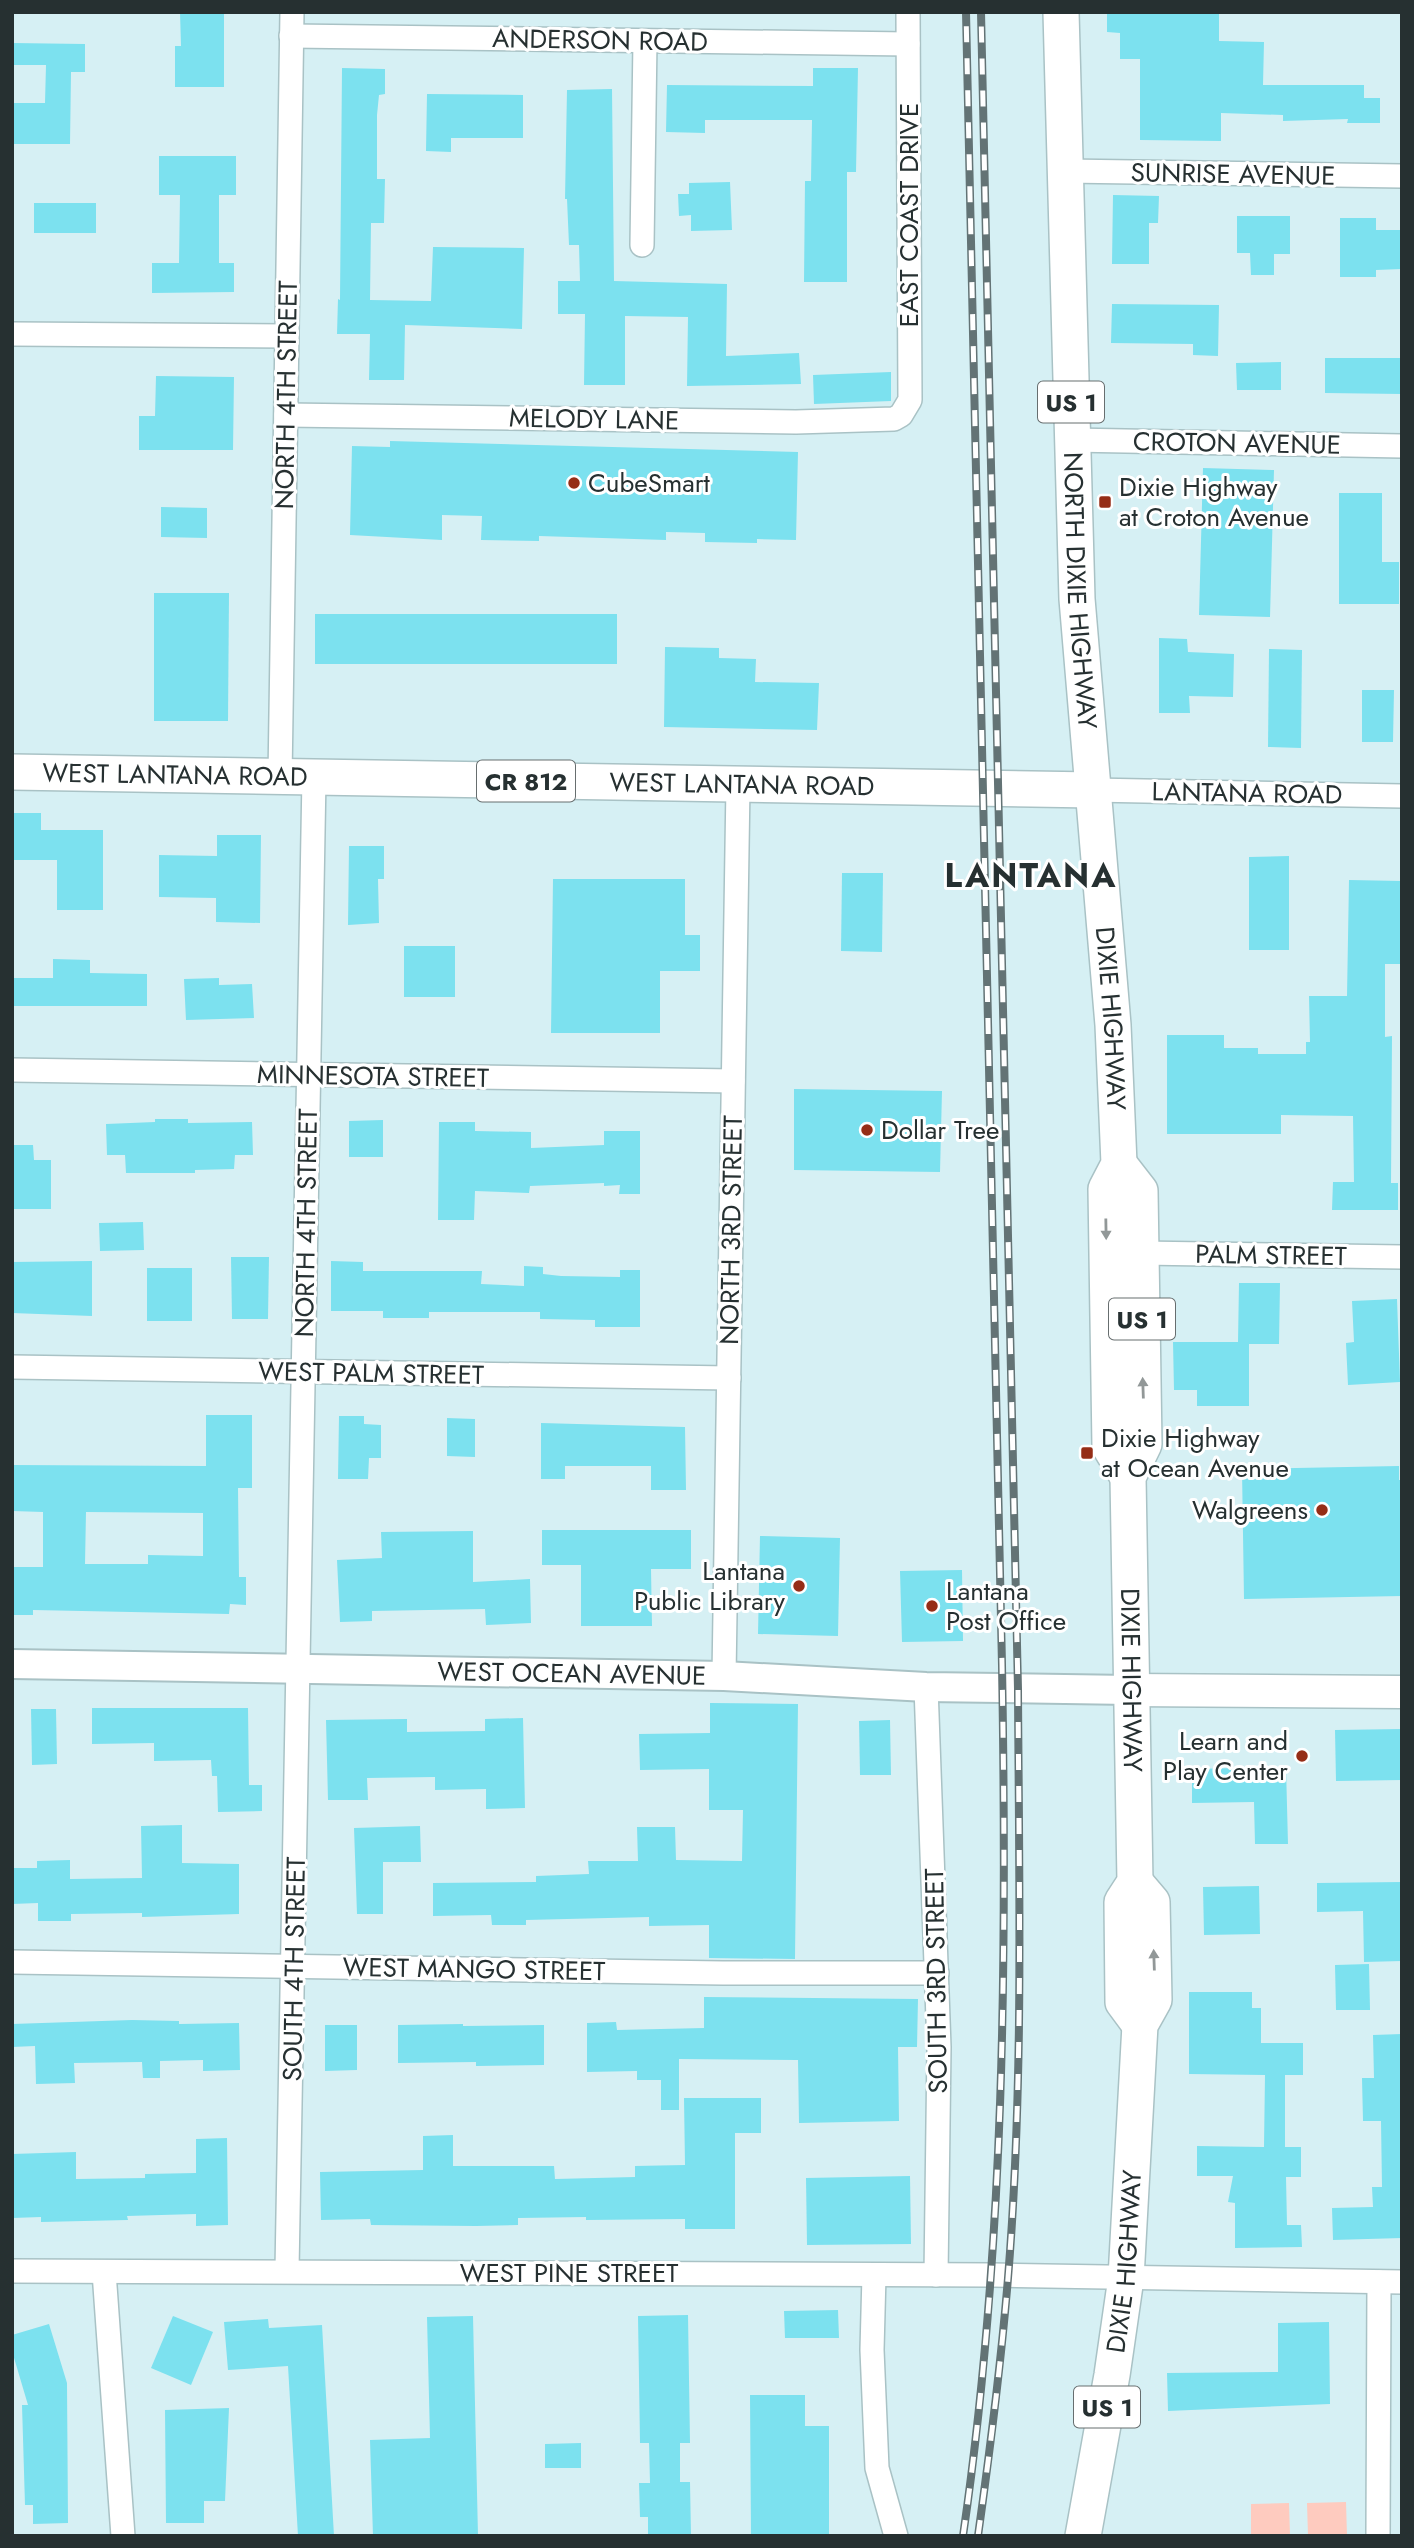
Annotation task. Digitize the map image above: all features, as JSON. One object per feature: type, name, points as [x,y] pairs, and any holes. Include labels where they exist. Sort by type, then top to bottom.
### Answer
[{"type":"main road","name":"NORTH DIXIE HIGHWAY","points":[[1061,12],[1077,599],[1093,790]]},
{"type":"main road","name":"WEST LANTANA ROAD","points":[[12,772],[1093,790]]},
{"type":"main road","name":"DIXIE HIGHWAY","points":[[1093,790],[1113,1025],[1119,1164],[1106,1189],[1110,1447],[1128,1477]]},
{"type":"main road","name":"DIXIE HIGHWAY","points":[[1083,2536],[1112,2375],[1126,2278],[1140,2025],[1123,2002],[1122,1902],[1135,1882],[1128,1477],[1144,1444],[1141,1254],[1139,1191],[1119,1164]]},
{"type":"main road","points":[[1130,1690],[1402,1692]]},
{"type":"street","name":"NORTH 4TH STREET","points":[[292,12],[286,415],[309,1075],[299,1669]]},
{"type":"street","name":"EAST COAST DRIVE","points":[[901,415],[909,400],[908,12]]},
{"type":"street","name":"ANDERSON ROAD","points":[[291,36],[908,44]]},
{"type":"street","points":[[642,245],[645,41]]},
{"type":"street","name":"SUNRISE AVENUE","points":[[1065,171],[1402,176]]},
{"type":"street","points":[[12,334],[287,336]]},
{"type":"street","name":"MELODY LANE","points":[[286,415],[796,422],[894,419],[901,415]]},
{"type":"street","name":"CROTON AVENUE","points":[[1072,440],[1402,446]]},
{"type":"street","name":"NORTH 3RD STREET","points":[[724,1676],[738,785]]},
{"type":"street","name":"LANTANA ROAD","points":[[1093,790],[1402,796]]},
{"type":"street","name":"MINNESOTA STREET","points":[[12,1070],[733,1081]]},
{"type":"street","name":"PALM STREET","points":[[1141,1254],[1402,1256]]},
{"type":"street","name":"WEST PALM STREET","points":[[12,1367],[729,1378]]},
{"type":"street","name":"WEST OCEAN AVENUE","points":[[12,1664],[724,1676],[926,1687],[1130,1690]]},
{"type":"street","name":"SOUTH 4TH STREET","points":[[287,2270],[299,1669]]},
{"type":"street","name":"SOUTH 3RD STREET","points":[[926,1687],[937,1973],[936,2275]]},
{"type":"street","name":"WEST MANGO STREET","points":[[12,1962],[723,1973],[937,1973]]},
{"type":"street","name":"WEST PINE STREET","points":[[12,2270],[936,2275],[1402,2282]]},
{"type":"street","points":[[104,2272],[123,2536]]},
{"type":"street","points":[[874,2275],[872,2350],[877,2468],[895,2536]]},
{"type":"street","points":[[1378,2282],[1378,2536]]},
{"type":"shaded area","points":[[1346,2502],[1347,2536],[1308,2536],[1307,2503]]},
{"type":"shaded area","points":[[1289,2503],[1290,2536],[1251,2536],[1251,2504]]},
{"type":"building","points":[[180,12],[224,12],[224,87],[175,87],[175,46],[181,46]]},
{"type":"building","points":[[1107,12],[1219,12],[1219,41],[1264,42],[1263,85],[1364,85],[1364,98],[1380,98],[1380,123],[1347,123],[1348,119],[1283,121],[1283,115],[1221,113],[1221,141],[1140,140],[1140,59],[1120,59],[1120,33],[1107,32]]},
{"type":"building","points":[[12,43],[85,44],[85,72],[71,72],[70,144],[12,144],[12,103],[45,103],[46,65],[12,65]]},
{"type":"building","points":[[342,68],[385,69],[385,94],[379,95],[377,115],[377,179],[385,179],[384,223],[371,223],[370,300],[431,301],[433,247],[524,248],[522,329],[405,325],[404,380],[369,380],[370,334],[337,334],[338,299],[340,300]]},
{"type":"building","points":[[813,68],[858,68],[856,172],[847,172],[847,282],[804,282],[805,181],[811,181],[812,120],[705,120],[705,133],[666,132],[667,85],[813,86]]},
{"type":"building","points":[[612,89],[614,281],[727,284],[726,356],[799,353],[801,384],[687,386],[688,317],[625,316],[625,385],[584,385],[585,314],[558,314],[558,281],[580,281],[579,245],[569,245],[565,199],[567,90]]},
{"type":"building","points":[[427,94],[523,95],[523,138],[451,138],[451,152],[426,151]]},
{"type":"building","points":[[159,156],[236,156],[236,195],[219,195],[219,263],[234,263],[234,292],[152,293],[152,263],[179,263],[180,195],[159,195]]},
{"type":"building","points":[[730,182],[732,230],[691,231],[691,215],[679,216],[678,194],[689,194],[689,183]]},
{"type":"building","points":[[1113,195],[1159,196],[1158,223],[1149,223],[1149,264],[1112,264]]},
{"type":"building","points":[[34,203],[96,203],[96,233],[34,233]]},
{"type":"building","points":[[1237,216],[1290,216],[1290,254],[1274,254],[1274,275],[1251,275],[1250,253],[1237,253]]},
{"type":"building","points":[[1340,218],[1376,218],[1376,230],[1402,230],[1402,269],[1376,270],[1376,277],[1340,277]]},
{"type":"building","points":[[1112,304],[1219,305],[1218,356],[1193,355],[1193,344],[1111,343]]},
{"type":"building","points":[[1325,358],[1402,358],[1402,394],[1325,393]]},
{"type":"building","points":[[1281,362],[1281,390],[1237,390],[1236,363]]},
{"type":"building","points":[[891,372],[891,401],[814,404],[813,375]]},
{"type":"building","points":[[156,376],[234,377],[233,450],[139,450],[139,416],[155,416]]},
{"type":"building","name":"CubeSmart","points":[[390,441],[798,452],[796,540],[757,539],[757,543],[705,542],[705,533],[666,532],[666,540],[539,536],[539,541],[481,540],[482,516],[442,515],[442,540],[350,535],[352,446],[390,447]]},
{"type":"building","points":[[1203,468],[1274,470],[1270,617],[1199,615]]},
{"type":"building","points":[[1339,493],[1382,493],[1382,562],[1399,562],[1399,604],[1339,604]]},
{"type":"building","points":[[161,507],[207,508],[207,538],[161,537]]},
{"type":"building","points":[[154,593],[229,593],[228,721],[154,721]]},
{"type":"building","points":[[315,614],[617,614],[617,664],[315,664]]},
{"type":"building","points":[[1159,638],[1187,639],[1188,652],[1234,654],[1233,697],[1189,696],[1190,713],[1159,713]]},
{"type":"building","points":[[665,647],[719,648],[719,658],[756,659],[755,682],[819,683],[817,730],[664,727]]},
{"type":"building","points":[[1269,649],[1302,650],[1301,748],[1268,747]]},
{"type":"building","points":[[1362,690],[1394,690],[1393,742],[1362,742]]},
{"type":"building","points":[[12,813],[41,813],[41,830],[103,830],[103,910],[57,910],[57,860],[12,860]]},
{"type":"building","points":[[217,835],[261,835],[260,923],[216,922],[216,898],[159,897],[159,855],[217,856]]},
{"type":"building","points":[[349,846],[384,846],[384,879],[378,879],[379,923],[348,925]]},
{"type":"building","points":[[1289,856],[1289,950],[1249,950],[1249,857]]},
{"type":"building","points":[[842,873],[883,873],[882,952],[841,951]]},
{"type":"building","points":[[553,879],[685,879],[685,935],[700,935],[700,971],[660,971],[660,1033],[551,1033]]},
{"type":"building","points":[[1349,880],[1402,881],[1402,964],[1385,964],[1385,1037],[1392,1036],[1391,1183],[1398,1183],[1398,1210],[1332,1210],[1333,1182],[1354,1182],[1353,1116],[1281,1115],[1281,1134],[1167,1134],[1167,1035],[1224,1035],[1224,1048],[1258,1048],[1258,1054],[1306,1054],[1306,1042],[1310,1042],[1309,996],[1347,996]]},
{"type":"building","points":[[404,946],[455,946],[455,997],[404,997]]},
{"type":"building","points":[[53,959],[90,960],[90,973],[147,974],[147,1006],[12,1006],[12,978],[53,978]]},
{"type":"building","points":[[219,978],[219,985],[252,984],[254,1018],[186,1020],[184,979]]},
{"type":"building","name":"Dollar Tree","points":[[794,1089],[942,1091],[940,1172],[794,1170]]},
{"type":"building","points":[[155,1119],[188,1119],[188,1123],[252,1122],[253,1155],[235,1155],[234,1169],[195,1170],[195,1173],[126,1173],[125,1155],[107,1155],[106,1124],[155,1122]]},
{"type":"building","points":[[383,1120],[383,1157],[349,1157],[349,1121]]},
{"type":"building","points":[[439,1122],[475,1122],[475,1131],[531,1132],[531,1148],[604,1145],[604,1131],[640,1131],[640,1194],[619,1194],[620,1185],[604,1186],[604,1183],[530,1186],[529,1193],[475,1191],[474,1220],[438,1220]]},
{"type":"building","points":[[12,1145],[33,1145],[34,1160],[51,1160],[51,1209],[12,1209]]},
{"type":"building","points":[[143,1222],[144,1250],[100,1251],[99,1223]]},
{"type":"building","points":[[231,1257],[269,1257],[268,1319],[232,1319]]},
{"type":"building","points":[[92,1261],[92,1316],[12,1313],[12,1262]]},
{"type":"building","points":[[331,1261],[363,1262],[363,1271],[482,1271],[481,1284],[524,1286],[524,1266],[543,1267],[543,1274],[561,1276],[620,1277],[620,1270],[640,1270],[640,1327],[595,1327],[595,1320],[540,1319],[540,1312],[429,1312],[429,1318],[383,1318],[383,1311],[331,1311]]},
{"type":"building","points":[[147,1268],[192,1268],[192,1321],[147,1321]]},
{"type":"building","points":[[1239,1283],[1280,1283],[1279,1344],[1249,1344],[1249,1406],[1197,1406],[1197,1390],[1174,1390],[1173,1342],[1238,1342]]},
{"type":"building","points":[[1397,1299],[1400,1382],[1348,1385],[1346,1343],[1354,1342],[1352,1301]]},
{"type":"building","points":[[206,1415],[252,1415],[252,1488],[238,1488],[239,1577],[246,1577],[246,1605],[230,1604],[229,1614],[33,1610],[33,1615],[12,1615],[12,1567],[43,1567],[43,1512],[12,1511],[12,1465],[206,1466]],"holes":[[[86,1512],[203,1513],[203,1556],[148,1555],[148,1564],[85,1564]]]},
{"type":"building","points":[[339,1416],[364,1416],[364,1424],[381,1425],[381,1458],[369,1458],[368,1479],[338,1479]]},
{"type":"building","points":[[447,1418],[475,1419],[475,1457],[447,1456]]},
{"type":"building","points":[[541,1423],[685,1427],[686,1490],[651,1490],[651,1466],[565,1466],[565,1479],[541,1479]]},
{"type":"building","name":"Walgreens","points":[[1399,1466],[1399,1480],[1402,1480],[1402,1596],[1244,1599],[1242,1469]]},
{"type":"building","points":[[542,1530],[691,1530],[691,1569],[651,1569],[652,1626],[581,1626],[581,1565],[542,1565]]},
{"type":"building","points":[[473,1531],[473,1582],[530,1579],[531,1623],[486,1625],[485,1609],[372,1611],[372,1621],[340,1622],[337,1560],[382,1558],[381,1532]]},
{"type":"building","name":"Lantana Public Library","points":[[760,1536],[840,1538],[838,1636],[758,1634]]},
{"type":"building","name":"Lantana Post Office","points":[[962,1570],[963,1641],[902,1642],[900,1571]]},
{"type":"building","points":[[710,1703],[798,1704],[795,1959],[709,1958],[709,1925],[649,1926],[649,1917],[526,1920],[526,1925],[492,1925],[491,1915],[433,1916],[433,1883],[536,1882],[536,1876],[589,1874],[588,1861],[638,1861],[637,1827],[675,1827],[676,1860],[742,1861],[743,1810],[709,1810],[709,1769],[640,1770],[639,1734],[710,1733]]},
{"type":"building","points":[[92,1708],[248,1708],[249,1785],[262,1785],[262,1811],[218,1812],[217,1776],[212,1776],[211,1760],[154,1761],[154,1743],[92,1744]]},
{"type":"building","points":[[31,1709],[56,1709],[57,1764],[32,1765]]},
{"type":"building","points":[[523,1718],[525,1808],[486,1809],[486,1789],[435,1790],[435,1777],[367,1778],[368,1800],[328,1800],[326,1720],[407,1719],[407,1732],[485,1731],[485,1719]]},
{"type":"building","points":[[890,1720],[891,1775],[860,1775],[859,1721]]},
{"type":"building","points":[[1402,1729],[1402,1780],[1336,1781],[1335,1730]]},
{"type":"building","points":[[1286,1767],[1288,1844],[1255,1844],[1254,1802],[1192,1803],[1192,1769]]},
{"type":"building","points":[[182,1825],[182,1863],[239,1864],[239,1914],[142,1917],[142,1913],[71,1914],[71,1921],[38,1921],[38,1903],[12,1904],[12,1868],[37,1868],[37,1861],[70,1860],[70,1879],[142,1878],[141,1826]]},
{"type":"building","points":[[420,1826],[421,1862],[383,1862],[383,1914],[357,1914],[354,1828]]},
{"type":"building","points":[[1402,1882],[1402,1961],[1364,1962],[1363,1911],[1317,1912],[1317,1883]]},
{"type":"building","points":[[1259,1886],[1260,1934],[1204,1935],[1203,1887]]},
{"type":"building","points":[[1369,1964],[1370,2010],[1336,2010],[1335,1965]]},
{"type":"building","points":[[1189,1992],[1252,1992],[1252,2008],[1261,2008],[1261,2043],[1303,2043],[1303,2075],[1285,2075],[1285,2147],[1301,2147],[1301,2177],[1286,2177],[1287,2225],[1301,2225],[1302,2247],[1235,2248],[1235,2203],[1228,2202],[1233,2176],[1197,2176],[1197,2146],[1264,2147],[1265,2075],[1189,2074]]},
{"type":"building","points":[[704,1997],[918,1999],[917,2047],[898,2047],[899,2121],[799,2123],[798,2060],[679,2059],[679,2110],[661,2110],[661,2080],[637,2080],[637,2071],[587,2072],[587,2023],[616,2022],[617,2030],[704,2028]]},
{"type":"building","points":[[179,2021],[179,2024],[239,2023],[240,2070],[203,2071],[203,2060],[160,2061],[160,2078],[143,2078],[142,2062],[74,2063],[75,2083],[36,2084],[35,2046],[12,2047],[12,2024]]},
{"type":"building","points":[[325,2025],[357,2025],[357,2070],[325,2071]]},
{"type":"building","points":[[398,2025],[544,2025],[544,2065],[398,2063]]},
{"type":"building","points":[[1402,2034],[1402,2238],[1333,2240],[1332,2208],[1373,2207],[1372,2187],[1382,2187],[1381,2121],[1363,2121],[1362,2078],[1374,2078],[1373,2035]]},
{"type":"building","points":[[684,2098],[761,2098],[761,2133],[735,2133],[735,2229],[685,2229],[685,2219],[518,2218],[518,2225],[476,2226],[371,2225],[370,2219],[321,2220],[320,2172],[423,2170],[423,2136],[453,2135],[453,2166],[554,2166],[555,2179],[635,2177],[635,2166],[685,2165]]},
{"type":"building","points":[[227,2138],[228,2225],[196,2226],[196,2214],[127,2216],[128,2220],[41,2222],[41,2217],[12,2218],[12,2154],[76,2152],[76,2179],[145,2178],[145,2174],[196,2173],[196,2139]]},
{"type":"building","points":[[910,2176],[911,2244],[807,2245],[806,2178]]},
{"type":"building","points":[[838,2310],[839,2338],[785,2338],[784,2311]]},
{"type":"building","points":[[688,2315],[690,2443],[680,2443],[680,2482],[690,2482],[691,2536],[648,2536],[648,2517],[640,2517],[639,2483],[650,2483],[649,2443],[640,2443],[638,2316]]},
{"type":"building","points":[[173,2316],[213,2332],[191,2385],[151,2368]]},
{"type":"building","points":[[473,2316],[478,2536],[373,2536],[370,2440],[430,2438],[427,2317]]},
{"type":"building","points":[[268,2319],[269,2328],[322,2325],[334,2536],[298,2536],[288,2366],[228,2370],[224,2322]]},
{"type":"building","points":[[1329,2322],[1330,2404],[1168,2411],[1167,2373],[1278,2372],[1278,2323]]},
{"type":"building","points":[[49,2324],[67,2383],[68,2523],[33,2524],[33,2505],[25,2505],[22,2405],[28,2405],[12,2351],[12,2335]]},
{"type":"building","points":[[750,2395],[805,2395],[805,2426],[829,2426],[829,2536],[751,2536]]},
{"type":"building","points":[[229,2408],[225,2501],[204,2501],[204,2523],[166,2523],[165,2410]]},
{"type":"building","points":[[581,2443],[581,2468],[545,2468],[545,2444]]},
{"type":"railway","points":[[963,2536],[988,2319],[995,2210],[1004,1883],[1002,1665],[966,12]]},
{"type":"railway","points":[[978,2536],[1002,2342],[1013,2204],[1019,1909],[1018,1689],[981,12]]},
{"type":"place","name":"CubeSmart","points":[[574,483]]},
{"type":"place","name":"Dixie Highway at Croton Avenue","points":[[1105,502]]},
{"type":"place","name":"Dollar Tree","points":[[867,1130]]},
{"type":"place","name":"Dixie Highway at Ocean Avenue","points":[[1087,1453]]},
{"type":"place","name":"Walgreens","points":[[1322,1510]]},
{"type":"place","name":"Lantana Public Library","points":[[799,1586]]},
{"type":"place","name":"Lantana Post Office","points":[[932,1606]]},
{"type":"place","name":"Learn and Play Center","points":[[1302,1756]]},
{"type":"district","name":"LANTANA","points":[[1031,875]]}]
